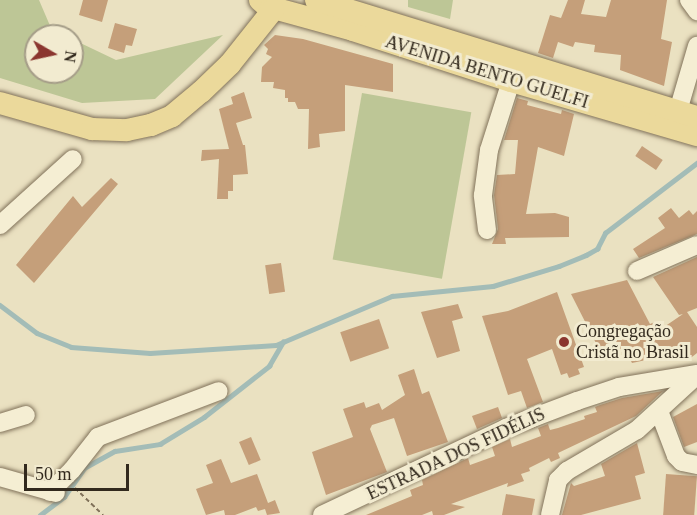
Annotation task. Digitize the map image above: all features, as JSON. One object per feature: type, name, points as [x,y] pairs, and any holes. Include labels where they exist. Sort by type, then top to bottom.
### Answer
[{"type":"main road","name":"AVENIDA BENTO GUELFI","points":[[328,2],[688,114]]},
{"type":"main road","name":"AVENIDA BENTO GUELFI","points":[[271,4],[511,81],[697,135]]},
{"type":"main road","points":[[0,103],[92,129],[127,130],[151,125],[172,116],[211,83],[247,27],[271,4]]},
{"type":"street","points":[[689,0],[697,11]]},
{"type":"street","points":[[688,114],[697,46]]},
{"type":"street","points":[[488,230],[483,195],[489,150],[511,81]]},
{"type":"street","points":[[0,225],[73,159]]},
{"type":"street","points":[[637,271],[697,244]]},
{"type":"street","points":[[550,515],[558,480],[567,471],[637,430],[697,374]]},
{"type":"street","name":"ESTRADA DOS FIDÉLIS","points":[[322,515],[506,428],[577,401],[619,387],[697,374]]},
{"type":"street","points":[[0,477],[53,493],[98,437],[219,391]]},
{"type":"street","points":[[659,411],[675,456],[682,462],[697,465]]},
{"type":"street","points":[[0,423],[26,416]]},
{"type":"path","points":[[77,488],[103,515]]},
{"type":"green space","points":[[0,0],[39,0],[49,24],[24,24],[24,84],[84,84],[84,45],[116,60],[223,35],[155,99],[82,103],[0,78]]},
{"type":"green space","points":[[408,0],[453,0],[450,19],[408,7]]},
{"type":"green space","points":[[362,93],[471,112],[442,279],[333,259]]},
{"type":"building","points":[[83,0],[108,0],[102,22],[79,15]]},
{"type":"building","points":[[568,0],[585,0],[581,14],[606,17],[611,0],[667,0],[661,39],[672,42],[664,86],[620,70],[621,55],[594,52],[595,45],[575,42],[573,47],[558,42],[553,58],[538,53],[550,15],[561,18]]},
{"type":"building","points":[[115,23],[137,29],[132,46],[126,45],[124,53],[108,48]]},
{"type":"building","points":[[275,35],[303,39],[393,64],[393,92],[345,85],[345,131],[319,134],[320,147],[308,149],[309,109],[298,109],[295,102],[288,102],[288,98],[285,98],[285,90],[273,88],[274,82],[261,82],[262,67],[272,57],[266,54],[268,49],[264,45]]},
{"type":"building","points":[[244,92],[252,118],[236,123],[243,145],[245,145],[248,174],[233,175],[233,191],[228,191],[228,199],[217,199],[219,159],[201,161],[202,150],[229,149],[219,109],[233,104],[231,97]]},
{"type":"building","points":[[517,98],[528,101],[527,105],[561,114],[562,110],[574,114],[564,156],[538,147],[526,214],[555,213],[569,217],[569,237],[505,238],[506,244],[492,244],[498,229],[494,195],[497,175],[515,174],[518,140],[504,140]]},
{"type":"building","points":[[642,146],[663,160],[656,170],[635,156]]},
{"type":"building","points":[[111,178],[118,184],[34,283],[16,265],[73,196],[82,207]]},
{"type":"building","points":[[671,208],[679,218],[689,210],[693,215],[697,211],[697,234],[639,258],[633,249],[665,228],[658,218]]},
{"type":"building","points":[[697,257],[697,308],[687,312],[697,327],[697,353],[688,360],[679,353],[632,363],[624,347],[603,357],[571,294],[627,280],[650,324],[657,321],[661,329],[683,314],[679,315],[653,277]]},
{"type":"building","points":[[281,263],[285,292],[269,294],[265,265]]},
{"type":"building","points":[[557,292],[584,367],[578,369],[580,374],[569,378],[567,373],[561,375],[552,349],[527,359],[543,402],[527,408],[521,391],[508,395],[482,316],[508,311]]},
{"type":"building","points":[[458,304],[463,318],[452,321],[460,351],[437,358],[421,312]]},
{"type":"building","points":[[379,319],[389,348],[350,362],[340,332]]},
{"type":"building","points":[[414,369],[422,394],[429,391],[448,442],[407,456],[394,418],[372,425],[370,429],[387,472],[326,495],[312,452],[353,437],[343,409],[364,402],[366,408],[379,403],[382,410],[405,395],[398,375]]},
{"type":"building","points":[[663,391],[636,416],[558,453],[560,458],[551,462],[549,458],[529,468],[530,471],[521,474],[524,481],[507,487],[508,483],[451,504],[465,507],[444,515],[433,515],[432,511],[422,515],[366,515],[412,496],[410,490],[423,485],[422,480],[468,458],[470,465],[495,456],[492,447],[510,439],[512,447],[541,436],[538,428],[548,424],[550,430],[558,428],[585,419],[584,416],[597,412],[595,407],[600,405],[622,398]]},
{"type":"building","points":[[697,404],[697,442],[684,447],[673,417]]},
{"type":"building","points":[[498,407],[502,418],[477,429],[472,416]]},
{"type":"building","points":[[251,437],[261,460],[249,465],[239,442]]},
{"type":"building","points":[[637,443],[645,473],[635,476],[641,499],[581,515],[562,515],[571,483],[574,486],[605,476],[601,464]]},
{"type":"building","points":[[221,459],[231,483],[257,474],[268,503],[275,500],[280,513],[267,515],[265,509],[258,511],[256,507],[235,515],[225,515],[224,510],[206,515],[196,489],[213,483],[206,465]]},
{"type":"building","points":[[666,474],[697,476],[694,515],[663,515]]},
{"type":"building","points":[[506,494],[535,499],[532,515],[502,515]]},
{"type":"waterway","points":[[0,305],[37,333],[71,347],[150,353],[276,345],[392,296],[493,286],[559,266],[586,255],[597,249],[605,233],[697,163]]},
{"type":"waterway","points":[[40,515],[64,497],[84,468],[115,451],[160,444],[204,417],[269,366],[283,342]]},
{"type":"place","name":"Congregação Cristã no Brasil","points":[[564,342]]}]
